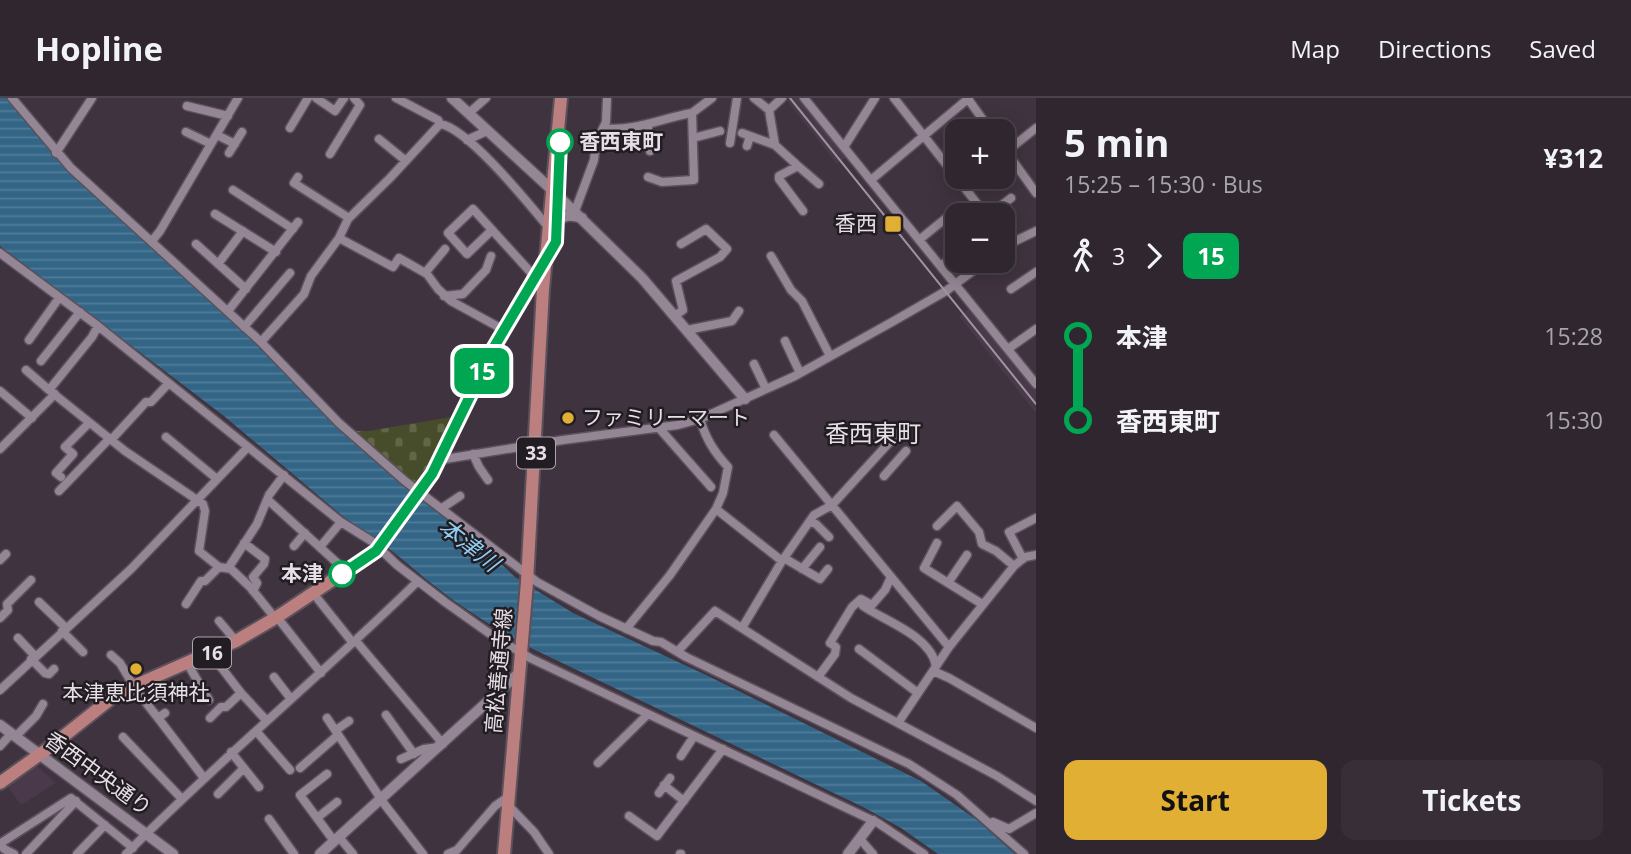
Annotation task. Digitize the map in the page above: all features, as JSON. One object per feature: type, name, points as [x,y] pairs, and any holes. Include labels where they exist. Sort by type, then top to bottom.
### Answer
[{"type":"main road","name":"高松善通寺線","points":[[540,283],[556,242],[561,210],[558,165],[563,98]]},
{"type":"main road","name":"高松善通寺線","points":[[504,854],[536,445],[542,324],[540,283],[561,210]]},
{"type":"main road","name":"高松善通寺線","points":[[547,256],[556,242]]},
{"type":"main road","name":"16","points":[[0,783],[118,693],[236,641],[346,572],[380,546],[419,494],[439,460],[504,330],[540,283]]},
{"type":"street","points":[[12,98],[56,153],[261,342],[339,423],[419,494],[442,508],[527,578],[626,629],[678,651],[685,657],[909,764],[957,795],[1024,854]]},
{"type":"street","points":[[56,153],[92,98]]},
{"type":"street","points":[[152,241],[238,98]]},
{"type":"street","points":[[290,128],[308,98]]},
{"type":"street","points":[[316,98],[335,111],[344,98]]},
{"type":"street","points":[[330,154],[360,105],[354,98]]},
{"type":"street","points":[[396,98],[438,120],[440,124],[445,124],[496,166],[561,210]]},
{"type":"street","points":[[452,98],[561,210],[676,315],[745,399]]},
{"type":"street","points":[[469,113],[486,98]]},
{"type":"street","points":[[561,210],[594,160],[596,144],[606,122],[607,98]]},
{"type":"street","points":[[603,128],[629,129],[692,113],[712,98]]},
{"type":"street","points":[[730,143],[737,98]]},
{"type":"street","points":[[754,98],[769,110],[775,145]]},
{"type":"street","points":[[769,110],[782,98]]},
{"type":"street","points":[[804,98],[1036,384]]},
{"type":"street","points":[[844,146],[876,98]]},
{"type":"street","points":[[894,98],[978,203]]},
{"type":"street","points":[[871,180],[968,98],[983,119]]},
{"type":"street","points":[[187,106],[228,116]]},
{"type":"street","points":[[648,177],[662,181],[694,180],[692,113]]},
{"type":"street","points":[[261,342],[304,294],[311,276],[339,238],[349,218],[440,124]]},
{"type":"street","points":[[648,124],[650,151]]},
{"type":"street","points":[[1015,143],[1036,128]]},
{"type":"street","points":[[467,140],[487,131]]},
{"type":"street","points":[[693,138],[720,131]]},
{"type":"street","points":[[186,132],[211,144]]},
{"type":"street","points":[[229,153],[242,132]]},
{"type":"street","points":[[217,135],[234,144]]},
{"type":"street","points":[[747,146],[746,135],[775,145],[819,184]]},
{"type":"street","points":[[379,139],[406,161]]},
{"type":"street","points":[[1015,164],[1036,193]]},
{"type":"street","points":[[798,166],[779,176],[779,180],[803,205]]},
{"type":"street","points":[[298,177],[294,183],[349,218]]},
{"type":"street","points":[[228,312],[295,225],[233,190]]},
{"type":"street","points":[[1004,203],[1011,198]]},
{"type":"street","points":[[474,261],[446,234],[471,207],[540,283]]},
{"type":"street","points":[[215,214],[276,252]]},
{"type":"street","points":[[919,240],[945,219]]},
{"type":"street","points":[[676,315],[683,310],[676,281],[720,257],[727,248],[706,229],[681,244]]},
{"type":"street","points":[[467,254],[492,230]]},
{"type":"street","points":[[218,264],[243,231]]},
{"type":"street","points":[[1015,238],[1036,231]]},
{"type":"street","points":[[339,238],[393,267],[399,258],[425,273],[444,296],[504,330]]},
{"type":"street","points":[[196,244],[246,289]]},
{"type":"street","points":[[425,273],[445,249]]},
{"type":"street","points":[[0,253],[98,326],[341,522],[380,546],[418,580],[474,623],[521,650],[648,714],[873,821],[897,834],[924,854]]},
{"type":"street","points":[[444,296],[463,294],[486,270],[491,256]]},
{"type":"street","points":[[771,256],[790,290],[802,301],[830,356]]},
{"type":"street","points":[[941,266],[945,263]]},
{"type":"street","points":[[1012,289],[1036,272]]},
{"type":"street","points":[[439,460],[659,428],[700,419],[800,373],[956,285],[971,273]]},
{"type":"street","points":[[244,327],[290,274]]},
{"type":"street","points":[[29,340],[59,298]]},
{"type":"street","points":[[687,330],[732,321],[739,311]]},
{"type":"street","points":[[41,361],[80,312]]},
{"type":"street","points":[[0,449],[32,418],[98,326]]},
{"type":"street","points":[[1007,349],[1036,329]]},
{"type":"street","points":[[784,341],[800,373]]},
{"type":"street","points":[[754,364],[766,389]]},
{"type":"street","points":[[26,370],[110,439],[198,499],[205,511],[199,551],[219,567],[229,567],[276,617],[321,673]]},
{"type":"street","points":[[59,491],[146,402],[151,402],[168,384]]},
{"type":"street","points":[[0,391],[32,418]]},
{"type":"street","points":[[626,629],[670,575],[716,509],[723,493],[727,467],[705,437],[700,419]]},
{"type":"street","points":[[61,477],[56,473],[72,454],[65,447],[89,423]]},
{"type":"street","points":[[659,428],[707,476],[711,487]]},
{"type":"street","points":[[742,628],[814,515],[832,505],[898,433]]},
{"type":"street","points":[[774,435],[949,647]]},
{"type":"street","points":[[166,437],[217,479]]},
{"type":"street","points":[[0,690],[131,569],[248,447]]},
{"type":"street","points":[[884,476],[906,451]]},
{"type":"street","points":[[473,454],[488,480]]},
{"type":"street","points":[[876,457],[891,468]]},
{"type":"street","points":[[229,567],[284,475]]},
{"type":"street","points":[[442,508],[460,496]]},
{"type":"street","points":[[268,500],[346,572]]},
{"type":"street","points":[[937,526],[957,506],[979,532],[982,544],[996,551],[1014,566]]},
{"type":"street","points":[[716,509],[783,560],[820,579],[828,569]]},
{"type":"street","points":[[1023,559],[1009,532],[1034,519],[1036,530]]},
{"type":"street","points":[[320,547],[341,522]]},
{"type":"street","points":[[810,522],[816,524],[829,537]]},
{"type":"street","points":[[294,546],[304,533]]},
{"type":"street","points":[[244,543],[265,559],[253,576],[257,583],[253,591]]},
{"type":"street","points":[[937,543],[924,568],[982,604]]},
{"type":"street","points":[[802,569],[820,547]]},
{"type":"street","points":[[948,583],[967,555]]},
{"type":"street","points":[[898,723],[949,647],[982,604],[1014,566],[1023,559],[1036,556]]},
{"type":"street","points":[[186,604],[201,582],[219,567]]},
{"type":"street","points":[[818,677],[835,654],[836,647],[830,643],[831,639],[852,607],[861,599],[873,605],[891,577]]},
{"type":"street","points":[[7,604],[31,580]]},
{"type":"street","points":[[14,854],[4,849],[1,843],[71,798],[105,825],[129,851],[231,752],[355,642],[418,580]]},
{"type":"street","points":[[313,593],[441,746]]},
{"type":"street","points":[[0,597],[7,604],[8,610],[0,618]]},
{"type":"street","points":[[39,601],[83,652]]},
{"type":"street","points":[[859,603],[900,626],[927,648],[932,654],[934,669]]},
{"type":"street","points":[[678,651],[715,611],[851,698],[997,776],[1036,801]]},
{"type":"street","points":[[219,621],[236,641]]},
{"type":"street","points":[[18,638],[45,674],[54,669]]},
{"type":"street","points":[[859,649],[918,693]]},
{"type":"street","points":[[211,654],[266,720]]},
{"type":"street","points":[[111,655],[120,663],[133,686],[162,716],[204,778]]},
{"type":"street","points":[[187,663],[209,700]]},
{"type":"street","points":[[934,669],[1036,728]]},
{"type":"street","points":[[320,854],[518,674]]},
{"type":"street","points":[[274,677],[291,699]]},
{"type":"street","points":[[210,718],[221,706],[226,707],[241,693]]},
{"type":"street","points":[[0,746],[36,716],[43,704]]},
{"type":"street","points":[[598,763],[648,714]]},
{"type":"street","points":[[386,715],[414,754]]},
{"type":"street","points":[[327,718],[381,799],[423,854]]},
{"type":"street","points":[[300,768],[349,721]]},
{"type":"street","name":"香西中央通り","points":[[0,725],[173,854]]},
{"type":"street","points":[[256,730],[273,744],[285,768]]},
{"type":"street","points":[[681,756],[694,736]]},
{"type":"street","points":[[123,737],[182,799]]},
{"type":"street","points":[[401,759],[424,749],[441,746]]},
{"type":"street","points":[[629,816],[657,836],[723,749]]},
{"type":"street","points":[[231,752],[259,787]]},
{"type":"street","points":[[218,794],[244,768]]},
{"type":"street","points":[[327,774],[300,795],[317,818],[353,854]]},
{"type":"street","points":[[664,785],[684,800]]},
{"type":"street","points":[[26,854],[76,801]]},
{"type":"street","points":[[448,854],[457,850],[495,806],[508,801],[549,854]]},
{"type":"street","points":[[317,818],[337,802]]},
{"type":"street","points":[[984,818],[1009,829],[1036,813]]},
{"type":"street","points":[[269,820],[294,854]]},
{"type":"street","points":[[848,854],[873,821]]},
{"type":"street","points":[[77,854],[105,825]]},
{"type":"street","points":[[860,839],[873,854]]},
{"type":"shaded area","points":[[785,98],[801,98],[848,156],[837,164]]},
{"type":"shaded area","points":[[970,308],[1036,390],[1036,413],[959,316]]},
{"type":"shaded area","points":[[33,764],[56,783],[21,805],[6,784]]},
{"type":"green space","points":[[457,416],[417,488],[355,431],[369,431]]},
{"type":"water","name":"本津川","points":[[0,98],[9,98],[67,169],[236,324],[324,414],[402,485],[484,548],[515,577],[573,613],[921,781],[977,820],[1015,854],[938,854],[901,828],[863,807],[533,649],[447,596],[389,548],[358,529],[224,416],[0,246]]},
{"type":"railway","points":[[790,98],[1036,404]]},
{"type":"bus line","name":"15","points":[[342,574],[376,551],[432,474],[494,347],[556,242],[560,142]]},
{"type":"place","name":"香西東町","points":[[560,142]]},
{"type":"place","name":"香西","points":[[893,224]]},
{"type":"place","name":"ファミリーマート","points":[[568,418]]},
{"type":"place","name":"本津","points":[[342,574]]},
{"type":"place","name":"本津恵比須神社","points":[[136,669]]},
{"type":"district","name":"香西東町","points":[[873,434]]}]
